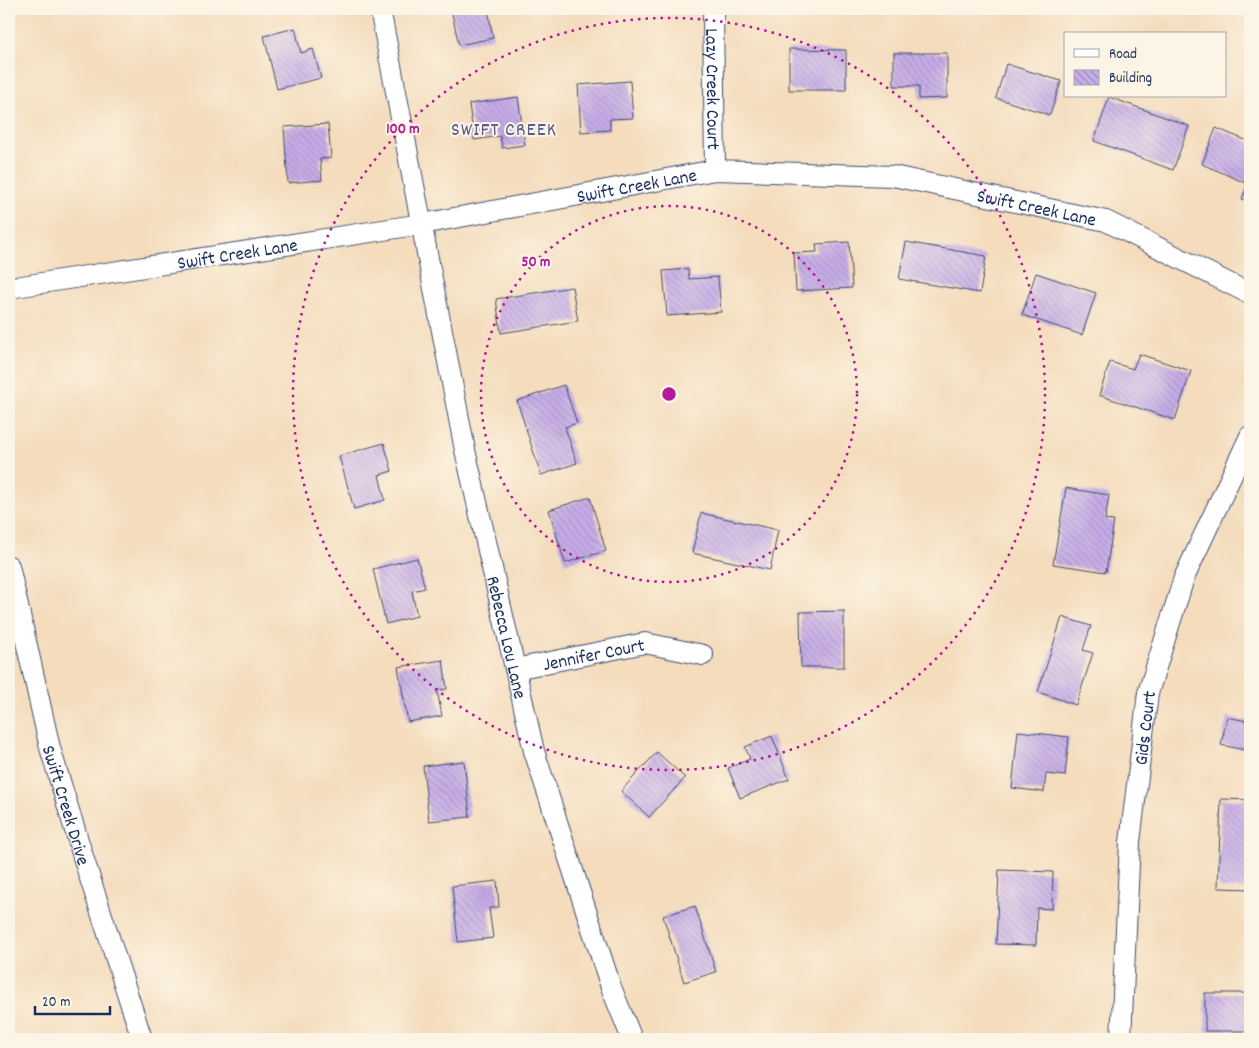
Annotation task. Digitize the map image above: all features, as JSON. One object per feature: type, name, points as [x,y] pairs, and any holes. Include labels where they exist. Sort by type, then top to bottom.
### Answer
[{"type":"street","name":"Rebecca Lou Lane","points":[[380,9],[464,450],[534,751],[611,986],[632,1039]]},
{"type":"street","name":"Lazy Creek Court","points":[[713,9],[715,170]]},
{"type":"street","name":"Swift Creek Lane","points":[[9,288],[422,224],[715,170],[892,176],[1106,221],[1250,294]]},
{"type":"street","name":"Gids Court","points":[[1121,1039],[1130,842],[1148,693],[1184,578],[1250,436]]},
{"type":"street","name":"Swift Creek Drive","points":[[9,566],[50,748],[84,864],[142,1039]]},
{"type":"street","name":"Jennifer Court","points":[[515,669],[645,643],[703,655]]},
{"type":"building","points":[[451,9],[488,9],[493,38],[459,45]]},
{"type":"building","points":[[295,28],[301,53],[313,49],[321,78],[277,89],[264,36]]},
{"type":"building","points":[[789,49],[846,50],[846,90],[789,90]]},
{"type":"building","points":[[894,53],[947,53],[947,98],[919,99],[919,86],[894,86]]},
{"type":"building","points":[[1006,64],[1061,81],[1050,115],[996,98]]},
{"type":"building","points":[[630,81],[633,118],[610,119],[610,130],[581,132],[578,85]]},
{"type":"building","points":[[518,97],[525,145],[502,148],[500,136],[474,140],[469,104]]},
{"type":"building","points":[[1109,98],[1189,126],[1173,170],[1094,141]]},
{"type":"building","points":[[328,124],[331,158],[320,159],[322,180],[288,183],[284,127]]},
{"type":"building","points":[[1216,128],[1250,142],[1250,202],[1242,199],[1248,184],[1202,164]]},
{"type":"building","points":[[849,242],[852,288],[796,291],[794,253],[817,252],[816,244]]},
{"type":"building","points":[[906,242],[986,256],[980,293],[899,279]]},
{"type":"building","points":[[688,269],[689,279],[718,277],[721,312],[667,316],[663,271]]},
{"type":"building","points":[[1036,273],[1096,293],[1082,335],[1022,315]]},
{"type":"building","points":[[572,287],[578,321],[501,333],[496,299]]},
{"type":"building","points":[[1139,354],[1191,371],[1175,420],[1099,395],[1110,362],[1133,369]]},
{"type":"building","points":[[564,385],[577,423],[565,427],[577,463],[541,475],[517,401]]},
{"type":"building","points":[[384,443],[392,471],[379,475],[385,500],[354,509],[339,456]]},
{"type":"building","points":[[1066,488],[1109,495],[1105,520],[1114,521],[1106,572],[1053,564]]},
{"type":"building","points":[[590,497],[606,551],[565,563],[549,510]]},
{"type":"building","points":[[701,513],[778,530],[770,570],[692,553]]},
{"type":"building","points":[[417,558],[425,588],[412,591],[417,616],[386,624],[373,569]]},
{"type":"building","points":[[844,611],[844,667],[801,667],[800,612]]},
{"type":"building","points":[[1062,617],[1091,626],[1083,650],[1093,653],[1076,705],[1038,692]]},
{"type":"building","points":[[443,660],[447,689],[437,690],[442,716],[408,722],[398,667]]},
{"type":"building","points":[[1250,712],[1250,751],[1221,745],[1227,717],[1247,721]]},
{"type":"building","points":[[1018,731],[1069,737],[1065,776],[1046,774],[1044,792],[1012,788]]},
{"type":"building","points":[[772,736],[789,779],[740,798],[728,768],[750,759],[745,747]]},
{"type":"building","points":[[657,752],[685,778],[649,817],[621,791]]},
{"type":"building","points":[[464,761],[470,817],[429,821],[423,766]]},
{"type":"building","points":[[1221,799],[1250,800],[1250,889],[1218,888]]},
{"type":"building","points":[[999,870],[1053,872],[1052,909],[1037,908],[1036,945],[996,944]]},
{"type":"building","points":[[497,881],[499,907],[489,908],[493,938],[458,942],[452,886]]},
{"type":"building","points":[[695,906],[716,972],[684,982],[663,916]]},
{"type":"building","points":[[1205,993],[1250,993],[1250,1031],[1205,1031]]},
{"type":"district","name":"SWIFT CREEK","points":[[504,128]]}]
